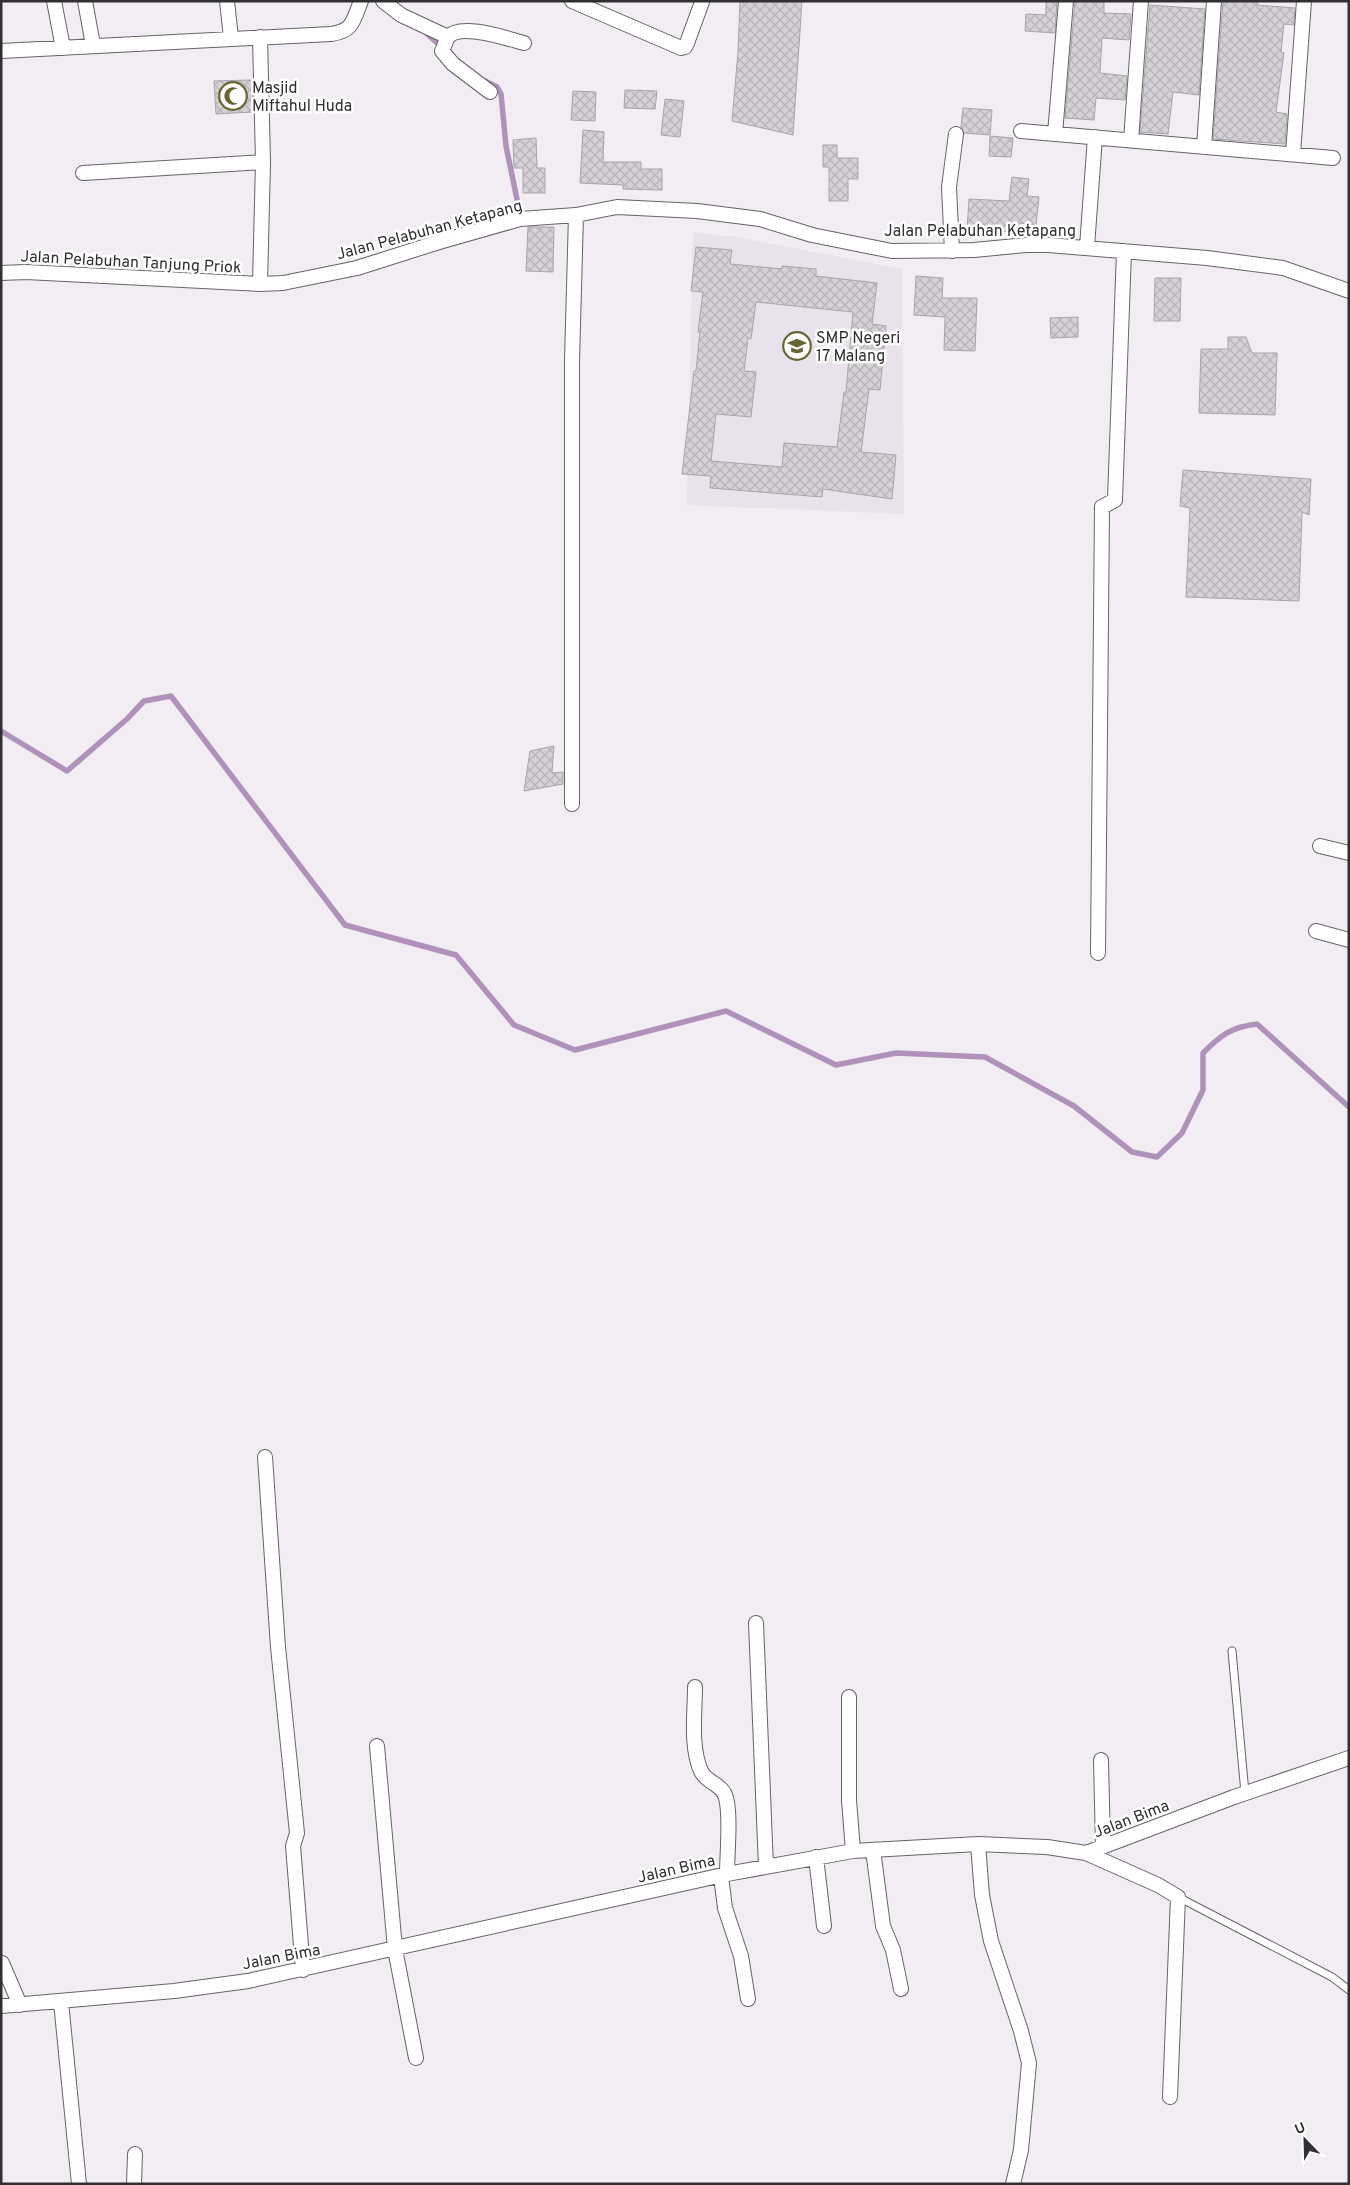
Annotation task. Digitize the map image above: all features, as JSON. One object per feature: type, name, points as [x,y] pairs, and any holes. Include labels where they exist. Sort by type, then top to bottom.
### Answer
[{"type":"street","points":[[54,1],[63,48]]},
{"type":"street","points":[[85,1],[93,46]]},
{"type":"street","points":[[227,1],[232,38]]},
{"type":"street","points":[[1,51],[342,32],[349,28],[361,1]]},
{"type":"street","points":[[383,1],[401,15],[446,43],[452,64],[490,92]]},
{"type":"street","points":[[572,1],[682,48],[686,47],[702,2]]},
{"type":"street","points":[[1055,134],[1066,1]]},
{"type":"street","points":[[1131,140],[1141,1]]},
{"type":"street","points":[[1204,146],[1214,1]]},
{"type":"street","points":[[1293,154],[1304,1]]},
{"type":"street","points":[[446,43],[454,33],[462,31],[476,32],[524,44]]},
{"type":"street","points":[[260,37],[263,162],[260,284]]},
{"type":"street","points":[[1021,131],[1333,158]]},
{"type":"street","points":[[952,251],[949,187],[956,134]]},
{"type":"street","points":[[1087,247],[1095,137]]},
{"type":"street","points":[[83,173],[263,162]]},
{"type":"street","name":"Jalan Pelabuhan Ketapang","points":[[260,284],[282,282],[357,268],[438,242],[520,219],[576,215],[618,207],[698,212],[760,219],[812,235],[883,249],[952,251],[1026,245],[1087,247],[1283,268],[1349,291]]},
{"type":"street","points":[[572,804],[572,361],[576,215]]},
{"type":"street","points":[[1098,953],[1102,507],[1115,500],[1124,251]]},
{"type":"street","name":"Jalan Pelabuhan Tanjung Priok","points":[[1,273],[26,272],[260,284]]},
{"type":"street","points":[[1320,846],[1349,853]]},
{"type":"street","points":[[1316,931],[1349,940]]},
{"type":"street","points":[[265,1457],[278,1647],[297,1833],[294,1846],[303,1970]]},
{"type":"street","points":[[756,1623],[766,1867]]},
{"type":"street","points":[[695,1687],[696,1751],[700,1768],[706,1776],[722,1789],[727,1801],[724,1875],[728,1922],[741,1956],[748,1999]]},
{"type":"street","points":[[849,1697],[850,1800],[854,1851]]},
{"type":"street","points":[[377,1746],[395,1949],[416,2058]]},
{"type":"street","name":"Jalan Bima","points":[[1,2006],[174,1991],[248,1981],[724,1875],[854,1851],[978,1844],[1047,1847],[1086,1853],[1245,1793],[1349,1758]]},
{"type":"street","points":[[1101,1760],[1103,1847]]},
{"type":"street","points":[[978,1844],[982,1895],[991,1941],[1021,2031],[1029,2063],[1021,2150],[1013,2184]]},
{"type":"street","points":[[873,1850],[882,1926],[893,1950],[901,1989]]},
{"type":"street","points":[[1086,1853],[1158,1885],[1178,1897],[1170,2097]]},
{"type":"street","points":[[816,1858],[824,1926]]},
{"type":"street","points":[[1,1957],[1,1964],[20,2005]]},
{"type":"street","points":[[60,2002],[78,2184]]},
{"type":"street","points":[[134,2184],[135,2154]]},
{"type":"lane","points":[[1232,1651],[1245,1793]]},
{"type":"lane","points":[[1178,1897],[1314,1970],[1332,1977],[1349,1990]]},
{"type":"shaded area","name":"SMP Negeri 17 Malang","points":[[693,232],[737,237],[902,269],[904,514],[687,505]]},
{"type":"building","points":[[740,1],[802,1],[793,135],[732,121]]},
{"type":"building","points":[[1046,1],[1057,1],[1055,33],[1025,31],[1026,14],[1046,15]]},
{"type":"building","points":[[1075,1],[1104,1],[1104,13],[1131,14],[1129,40],[1102,38],[1100,73],[1127,76],[1125,100],[1096,98],[1094,120],[1065,118]]},
{"type":"building","points":[[1223,1],[1258,1],[1257,5],[1295,8],[1294,25],[1284,24],[1281,52],[1284,53],[1276,112],[1287,114],[1285,144],[1213,139]]},
{"type":"building","points":[[1150,5],[1205,9],[1199,95],[1173,92],[1168,134],[1140,132]]},
{"type":"building","name":"Masjid Miftahul Huda","points":[[252,80],[253,112],[216,114],[214,81]]},
{"type":"building","points":[[625,90],[657,91],[655,109],[624,108]]},
{"type":"building","points":[[573,91],[596,92],[595,121],[571,120]]},
{"type":"building","points":[[665,99],[684,101],[680,137],[661,135]]},
{"type":"building","points":[[963,108],[992,110],[990,135],[964,133],[961,127]]},
{"type":"building","points":[[583,130],[604,132],[603,162],[641,162],[641,169],[662,169],[662,190],[623,189],[623,185],[580,183]]},
{"type":"building","points":[[990,136],[1013,138],[1011,157],[989,156]]},
{"type":"building","points":[[536,138],[537,168],[545,168],[545,193],[523,193],[523,168],[514,168],[513,140]]},
{"type":"building","points":[[823,145],[837,145],[837,158],[858,158],[858,179],[848,179],[848,201],[829,201],[829,167],[823,167]]},
{"type":"building","points":[[1012,177],[1029,179],[1027,196],[1039,197],[1036,225],[1019,223],[1018,233],[987,229],[987,231],[967,230],[969,199],[1009,201]]},
{"type":"building","points":[[528,227],[554,227],[553,272],[526,271]]},
{"type":"building","points":[[696,247],[732,250],[730,264],[782,269],[782,266],[816,269],[816,276],[877,283],[872,324],[886,326],[880,390],[869,389],[861,452],[896,455],[892,499],[823,489],[822,497],[710,488],[711,476],[682,474],[694,371],[696,371],[703,292],[691,291]],"holes":[[[756,302],[853,312],[846,392],[844,392],[837,447],[784,443],[782,467],[711,461],[716,414],[751,417],[756,372],[744,371],[748,338],[751,339]]]},
{"type":"building","points":[[916,276],[943,278],[942,298],[977,298],[975,351],[944,350],[945,317],[914,315]]},
{"type":"building","points":[[1155,278],[1181,278],[1180,321],[1154,321]]},
{"type":"building","points":[[1078,317],[1078,337],[1051,338],[1050,318]]},
{"type":"building","points":[[1228,337],[1246,337],[1252,353],[1277,353],[1275,415],[1199,413],[1201,349],[1228,349]]},
{"type":"building","points":[[1183,470],[1311,479],[1309,515],[1302,512],[1299,601],[1186,597],[1190,508],[1180,506]]},
{"type":"building","points":[[554,746],[552,773],[563,772],[563,784],[524,791],[530,751]]},
{"type":"waterway","points":[[427,34],[443,48]]},
{"type":"waterway","points":[[485,81],[497,87],[501,94],[506,146],[519,209]]},
{"type":"waterway","points":[[1,731],[67,771],[127,719],[144,701],[171,696],[345,925],[456,955],[514,1025],[575,1050],[726,1011],[836,1065],[896,1053],[985,1057],[1074,1106],[1132,1152],[1157,1157],[1182,1133],[1203,1090],[1203,1053],[1215,1041],[1227,1033],[1240,1027],[1257,1024],[1349,1107]]},
{"type":"place","name":"Masjid Miftahul Huda","points":[[233,96]]},
{"type":"place","name":"SMP Negeri 17 Malang","points":[[797,346]]}]
